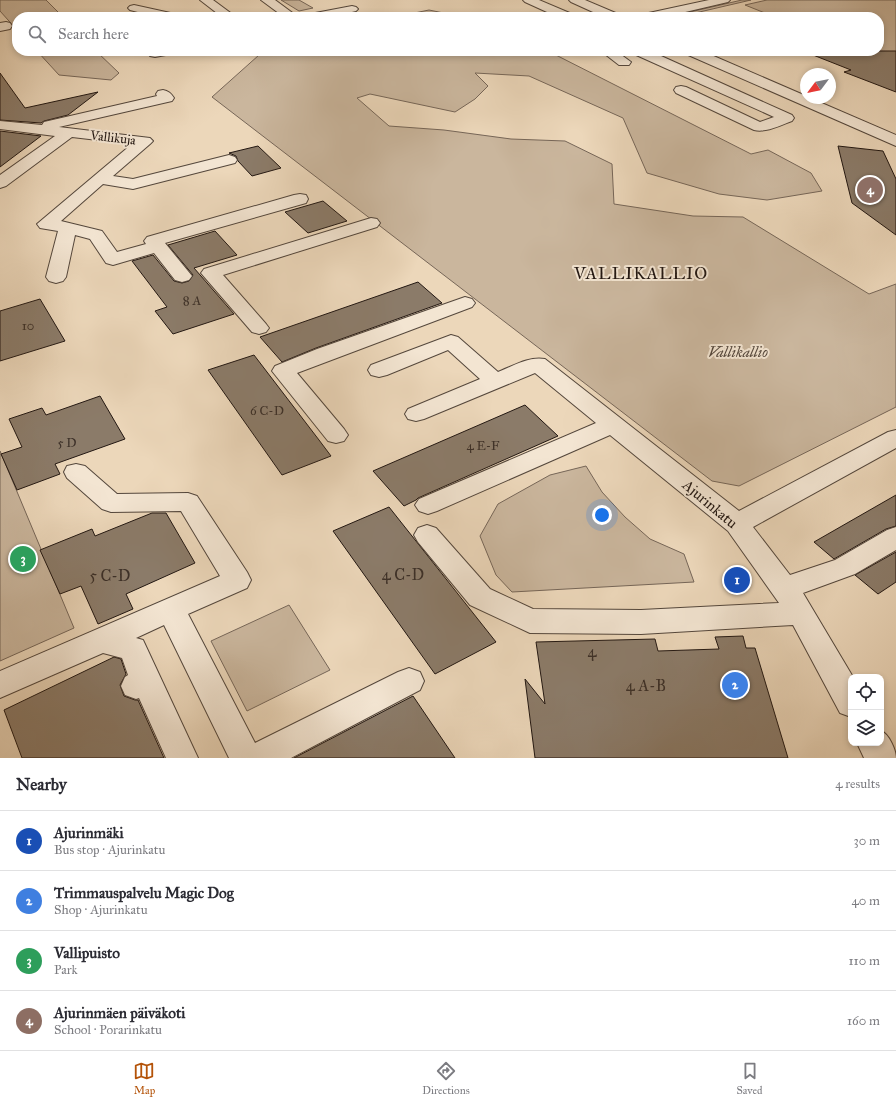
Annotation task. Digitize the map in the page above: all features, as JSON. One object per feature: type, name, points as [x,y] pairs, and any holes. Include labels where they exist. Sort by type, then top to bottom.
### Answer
[{"type":"street","points":[[206,0],[223,12]]},
{"type":"street","points":[[267,0],[285,12]]},
{"type":"street","points":[[529,0],[557,12]]},
{"type":"street","points":[[543,6],[571,0]]},
{"type":"street","points":[[575,0],[603,12]]},
{"type":"street","points":[[670,12],[724,0]]},
{"type":"street","points":[[134,8],[148,12]]},
{"type":"street","points":[[338,12],[352,9]]},
{"type":"street","points":[[615,56],[624,62]]},
{"type":"street","points":[[650,56],[787,118],[759,127],[681,90]]},
{"type":"street","points":[[702,56],[896,141]]},
{"type":"street","points":[[698,78],[732,69]]},
{"type":"street","points":[[32,128],[167,98],[163,94]]},
{"type":"street","name":"Vallikuja","points":[[0,125],[145,141],[46,224],[68,227]]},
{"type":"street","points":[[0,182],[68,132]]},
{"type":"street","points":[[100,179],[133,184],[229,160]]},
{"type":"street","points":[[182,276],[153,241],[300,199]]},
{"type":"street","points":[[259,328],[210,273],[371,223]]},
{"type":"street","points":[[56,277],[68,227],[96,235],[113,259],[158,246]]},
{"type":"street","points":[[336,434],[284,371],[325,354],[465,303]]},
{"type":"street","points":[[379,370],[451,341],[495,381],[416,414]]},
{"type":"street","name":"Ajurinkatu","points":[[495,381],[537,364],[737,524],[784,588],[801,614],[848,699]]},
{"type":"street","points":[[428,505],[612,425]]},
{"type":"street","points":[[737,524],[896,438]]},
{"type":"street","points":[[0,685],[237,580],[188,502],[111,503],[76,472]]},
{"type":"street","points":[[427,535],[480,597],[530,621],[641,622],[801,614]]},
{"type":"street","points":[[784,588],[845,567],[896,537]]},
{"type":"street","points":[[171,609],[246,758]]},
{"type":"street","points":[[101,640],[133,649],[141,683],[182,758]]},
{"type":"street","points":[[259,758],[409,681]]},
{"type":"street","points":[[875,746],[882,758]]},
{"type":"green space","points":[[0,0],[46,0],[58,12],[12,12],[12,24],[0,11]]},
{"type":"green space","points":[[281,0],[299,0],[313,8],[299,11]]},
{"type":"green space","points":[[742,0],[751,0],[699,12],[690,12]]},
{"type":"green space","points":[[767,0],[896,0],[896,64],[884,55],[884,12],[762,12],[745,5]]},
{"type":"green space","points":[[429,10],[439,12],[419,12]]},
{"type":"green space","points":[[42,56],[101,56],[119,73],[111,80],[59,75]]},
{"type":"green space","name":"Vallikallio","points":[[258,56],[558,56],[751,154],[768,150],[811,173],[822,191],[767,200],[719,194],[647,173],[623,118],[529,76],[475,73],[488,86],[475,99],[455,112],[370,94],[357,98],[389,126],[444,130],[511,139],[565,141],[612,164],[614,204],[693,216],[743,217],[869,294],[896,284],[896,407],[739,486],[712,481],[212,97]]},
{"type":"green space","points":[[0,451],[74,628],[0,661]]},
{"type":"green space","points":[[586,466],[602,492],[625,517],[650,539],[684,554],[694,582],[512,592],[496,575],[480,536],[498,504],[550,475]]},
{"type":"green space","points":[[289,605],[330,670],[247,711],[211,641]]},
{"type":"building","points":[[884,51],[896,51],[896,92],[844,72],[851,70],[816,56],[884,56]]},
{"type":"building","points":[[0,73],[25,108],[98,92],[68,115],[41,123],[0,120]]},
{"type":"building","points":[[0,131],[41,136],[0,167]]},
{"type":"building","points":[[258,146],[281,168],[252,176],[238,161],[236,156],[229,153]]},
{"type":"building","points":[[838,146],[883,151],[896,179],[896,235],[852,203]]},
{"type":"building","points":[[323,201],[347,221],[308,233],[285,212]]},
{"type":"building","points":[[215,231],[237,255],[194,268],[234,314],[173,334],[155,311],[167,307],[132,261],[153,255],[174,281],[182,283],[189,281],[193,275],[168,245]]},
{"type":"building","points":[[418,282],[442,303],[316,348],[282,362],[260,337]]},
{"type":"building","points":[[40,299],[65,341],[0,361],[0,311]]},
{"type":"building","points":[[254,355],[331,456],[282,475],[208,370]]},
{"type":"building","points":[[100,396],[125,439],[55,464],[60,474],[17,490],[1,454],[22,447],[9,419],[42,408],[46,415]]},
{"type":"building","points":[[525,405],[558,436],[418,498],[404,506],[373,471]]},
{"type":"building","points":[[896,495],[896,526],[886,529],[834,559],[814,542]]},
{"type":"building","points":[[389,507],[496,642],[435,674],[333,531]]},
{"type":"building","points":[[152,513],[166,513],[195,563],[126,594],[133,609],[98,624],[81,586],[60,594],[40,550],[92,529],[95,536]]},
{"type":"building","points":[[896,552],[896,582],[878,594],[855,575]]},
{"type":"building","points":[[743,636],[746,648],[755,648],[788,758],[535,758],[525,679],[545,704],[536,642],[655,639],[658,651],[719,649],[715,637]]},
{"type":"building","points":[[114,657],[121,659],[126,674],[120,685],[124,696],[138,700],[164,758],[22,758],[4,710]]},
{"type":"building","points":[[413,696],[455,758],[294,758]]},
{"type":"place","name":"Ajurinmäen päiväkoti","points":[[870,190]]},
{"type":"place","name":"Vallipuisto","points":[[23,559]]},
{"type":"place","name":"Ajurinmäki","points":[[737,580]]},
{"type":"place","name":"Trimmauspalvelu Magic Dog","points":[[735,685]]},
{"type":"district","name":"VALLIKALLIO","points":[[641,273]]}]
